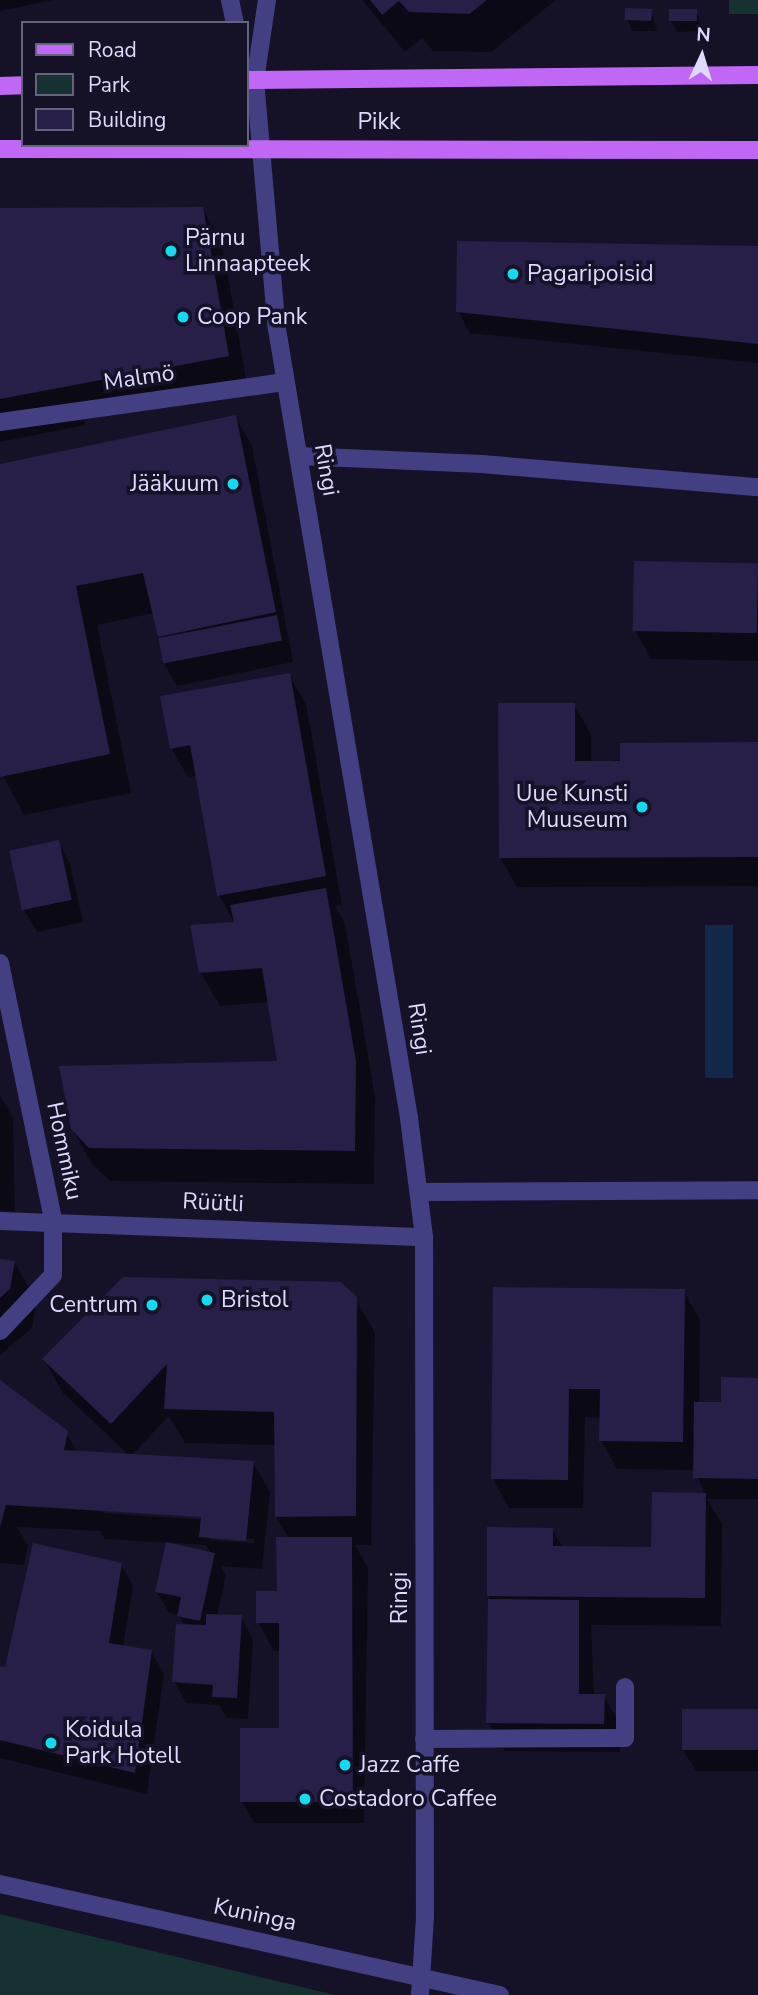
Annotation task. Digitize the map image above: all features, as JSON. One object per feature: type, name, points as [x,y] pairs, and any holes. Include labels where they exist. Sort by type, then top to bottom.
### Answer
[{"type":"main road","name":"Pikk","points":[[251,80],[758,75]]},
{"type":"main road","points":[[0,86],[21,85]]},
{"type":"main road","name":"Pikk","points":[[248,146],[758,150]]},
{"type":"main road","name":"Pikk","points":[[0,149],[173,147]]},
{"type":"street","points":[[230,0],[235,21]]},
{"type":"street","name":"Ringi","points":[[267,0],[251,80],[285,382],[419,1192],[424,1237],[422,1986]]},
{"type":"street","name":"Malmö","points":[[0,422],[285,382]]},
{"type":"street","points":[[299,456],[482,464],[758,487]]},
{"type":"street","name":"Hommiku","points":[[0,963],[53,1220],[53,1275],[0,1331]]},
{"type":"street","points":[[419,1192],[758,1190]]},
{"type":"street","name":"Rüütli","points":[[0,1221],[53,1220],[424,1237]]},
{"type":"street","points":[[424,1739],[625,1738],[625,1687]]},
{"type":"street","name":"Kuninga","points":[[0,1884],[422,1986],[500,1995]]},
{"type":"green space","points":[[729,0],[758,0],[758,14],[729,14]]},
{"type":"green space","points":[[0,1914],[335,1995],[0,1995]]},
{"type":"water","points":[[705,925],[733,925],[733,1078],[705,1078]]},
{"type":"building","points":[[370,0],[487,0],[469,14],[409,12],[399,1],[382,15]]},
{"type":"building","points":[[625,8],[652,9],[652,21],[625,20]]},
{"type":"building","points":[[669,9],[697,9],[697,21],[669,21]]},
{"type":"building","points":[[203,207],[229,356],[0,399],[0,208]]},
{"type":"building","points":[[457,241],[758,246],[758,344],[456,312]]},
{"type":"building","points":[[236,415],[276,612],[158,637],[143,573],[76,586],[110,754],[0,777],[0,464]]},
{"type":"building","points":[[634,561],[758,563],[757,633],[633,631]]},
{"type":"building","points":[[277,615],[282,641],[163,664],[158,638]]},
{"type":"building","points":[[290,673],[326,876],[217,896],[190,745],[170,749],[160,696]]},
{"type":"building","points":[[498,703],[575,703],[575,761],[620,761],[620,743],[758,742],[758,857],[499,858]]},
{"type":"building","points":[[59,840],[72,900],[22,910],[9,851]]},
{"type":"building","points":[[326,888],[356,1061],[355,1151],[89,1148],[71,1129],[59,1066],[277,1061],[262,968],[199,973],[190,925],[234,922],[230,905]]},
{"type":"building","points":[[0,1259],[15,1261],[10,1289],[0,1298]]},
{"type":"building","points":[[123,1277],[341,1282],[357,1297],[356,1516],[275,1517],[274,1412],[164,1409],[167,1364],[111,1424],[42,1359]]},
{"type":"building","points":[[493,1287],[685,1289],[683,1442],[599,1441],[600,1389],[569,1389],[568,1480],[491,1479]]},
{"type":"building","points":[[721,1377],[758,1378],[758,1479],[693,1478],[694,1402],[721,1402]]},
{"type":"building","points":[[0,1380],[68,1431],[64,1450],[254,1461],[246,1541],[199,1537],[201,1517],[6,1505],[0,1527]]},
{"type":"building","points":[[652,1492],[706,1493],[705,1598],[487,1596],[487,1527],[553,1528],[553,1546],[651,1547]]},
{"type":"building","points":[[276,1537],[352,1537],[353,1802],[240,1802],[240,1728],[279,1728],[279,1623],[256,1623],[256,1591],[277,1591]]},
{"type":"building","points":[[166,1542],[215,1553],[200,1621],[177,1616],[181,1597],[155,1592]]},
{"type":"building","points":[[33,1543],[122,1563],[109,1643],[152,1650],[135,1773],[0,1740],[0,1666],[5,1667]]},
{"type":"building","points":[[488,1599],[579,1600],[579,1694],[605,1694],[604,1724],[486,1723]]},
{"type":"building","points":[[206,1614],[242,1615],[237,1698],[212,1697],[213,1685],[172,1682],[176,1624],[206,1625]]},
{"type":"building","points":[[682,1709],[758,1709],[758,1750],[682,1750]]},
{"type":"place","name":"Pärnu Linnaapteek","points":[[171,251]]},
{"type":"place","name":"Pagaripoisid","points":[[513,274]]},
{"type":"place","name":"Coop Pank","points":[[183,317]]},
{"type":"place","name":"Jääkuum","points":[[233,484]]},
{"type":"place","name":"Uue Kunsti Muuseum","points":[[642,807]]},
{"type":"place","name":"Bristol","points":[[207,1300]]},
{"type":"place","name":"Centrum","points":[[152,1305]]},
{"type":"place","name":"Koidula Park Hotell","points":[[51,1743]]},
{"type":"place","name":"Jazz Caffe","points":[[345,1765]]},
{"type":"place","name":"Costadoro Caffee","points":[[305,1799]]}]
